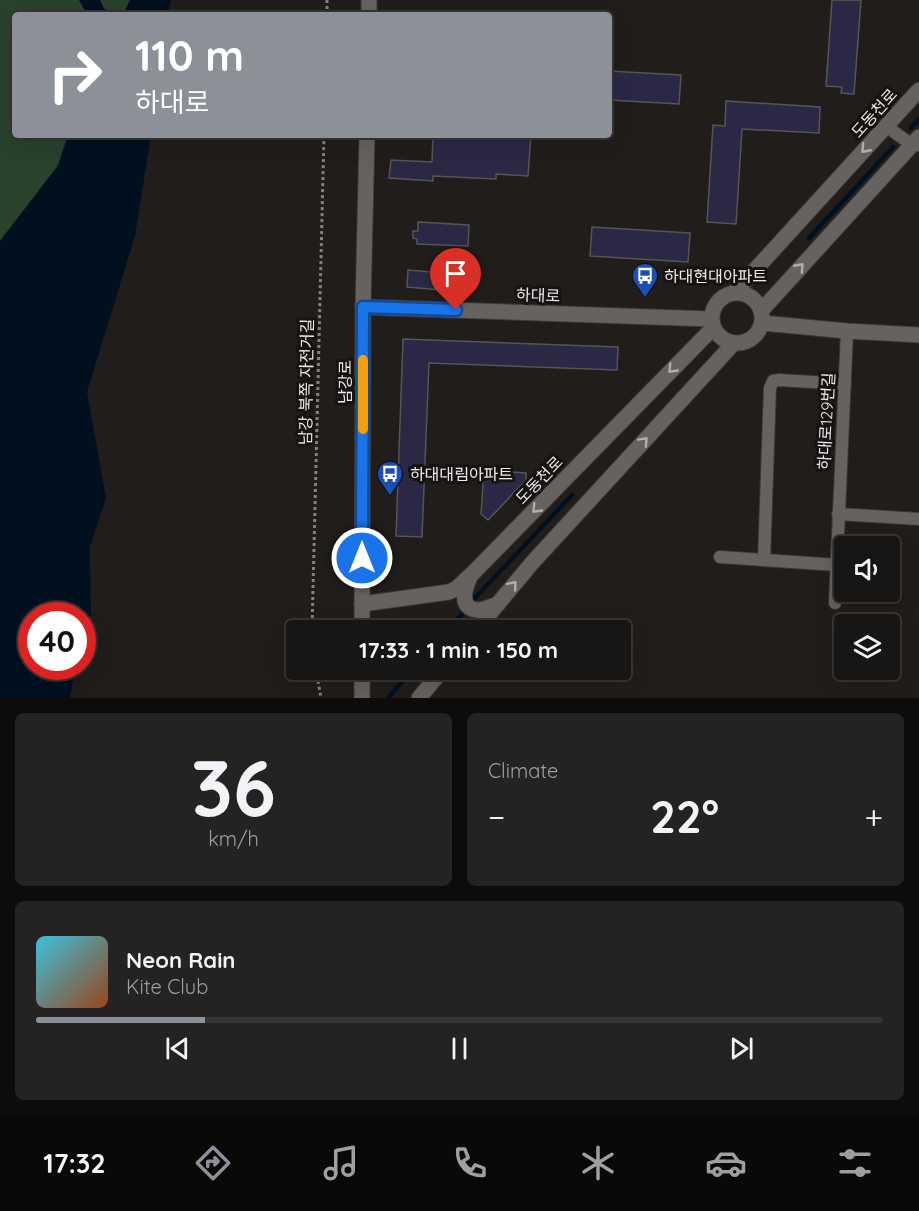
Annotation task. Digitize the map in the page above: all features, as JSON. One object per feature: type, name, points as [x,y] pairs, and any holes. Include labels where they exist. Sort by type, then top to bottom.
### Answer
[{"type":"street","name":"도동천로","points":[[734,293],[919,90]]},
{"type":"street","points":[[761,317],[917,142],[886,126]]},
{"type":"street","name":"남강로","points":[[362,620],[363,307],[367,138]]},
{"type":"street","points":[[743,293],[757,303],[761,317],[759,330],[749,340],[734,343],[722,338],[712,323],[712,311],[715,304],[727,295],[743,293]]},
{"type":"street","name":"하대로","points":[[363,307],[712,323]]},
{"type":"street","points":[[761,317],[847,331],[919,335]]},
{"type":"street","name":"도동천로","points":[[362,604],[449,592],[457,588],[712,323]]},
{"type":"street","name":"하대로129번길","points":[[838,536],[847,331]]},
{"type":"street","points":[[484,620],[532,562],[734,343]]},
{"type":"street","points":[[764,560],[770,388],[773,381],[844,384]]},
{"type":"street","points":[[838,514],[919,519]]},
{"type":"street","points":[[720,557],[834,566]]},
{"type":"street","points":[[471,575],[464,590],[465,602],[471,608],[479,610],[498,604]]},
{"type":"street","points":[[362,680],[362,698]]},
{"type":"street","points":[[419,698],[434,680]]},
{"type":"path","name":"남강 북쪽 자전거길","points":[[312,620],[324,138]]},
{"type":"path","points":[[318,680],[321,698]]},
{"type":"green space","points":[[0,0],[79,0],[86,12],[12,12],[12,138],[67,138],[58,165],[0,241]]},
{"type":"green space","points":[[100,0],[130,0],[124,12],[104,9]]},
{"type":"water","points":[[79,0],[100,0],[104,9],[114,12],[86,12]]},
{"type":"water","points":[[130,0],[171,0],[169,12],[124,12]]},
{"type":"water","points":[[67,138],[151,138],[135,236],[87,392],[106,498],[90,547],[91,602],[18,602],[18,680],[73,680],[70,698],[0,698],[0,241],[58,166]]},
{"type":"building","points":[[832,0],[861,0],[854,94],[841,93],[842,87],[826,86]]},
{"type":"building","points":[[612,71],[681,75],[679,104],[612,100]]},
{"type":"building","points":[[726,101],[820,107],[819,133],[742,129],[736,224],[707,222],[713,125],[725,126]]},
{"type":"building","points":[[433,138],[531,138],[528,176],[496,174],[496,179],[433,176],[433,181],[389,178],[391,160],[432,162]]},
{"type":"building","points":[[418,222],[469,225],[468,246],[417,244],[417,239],[413,238],[413,231],[418,231]]},
{"type":"building","points":[[592,227],[690,233],[688,262],[590,256]]},
{"type":"building","points":[[408,270],[442,273],[441,290],[407,287]]},
{"type":"building","points":[[403,339],[618,347],[617,370],[429,363],[422,537],[396,536]]},
{"type":"building","points":[[484,470],[526,473],[526,480],[488,520],[481,514]]},
{"type":"waterway","points":[[911,128],[919,119]]},
{"type":"waterway","points":[[809,238],[893,147]]},
{"type":"waterway","points":[[475,598],[572,495]]},
{"type":"waterway","points":[[457,620],[462,614]]},
{"type":"waterway","points":[[388,698],[404,680]]},
{"type":"slow traffic","points":[[363,360],[363,429]]},
{"type":"place","name":"하대현대아파트","points":[[645,299]]},
{"type":"place","name":"하대대림아파트","points":[[390,497]]},
{"type":"route","points":[[362,558],[363,307],[456,310]]}]
